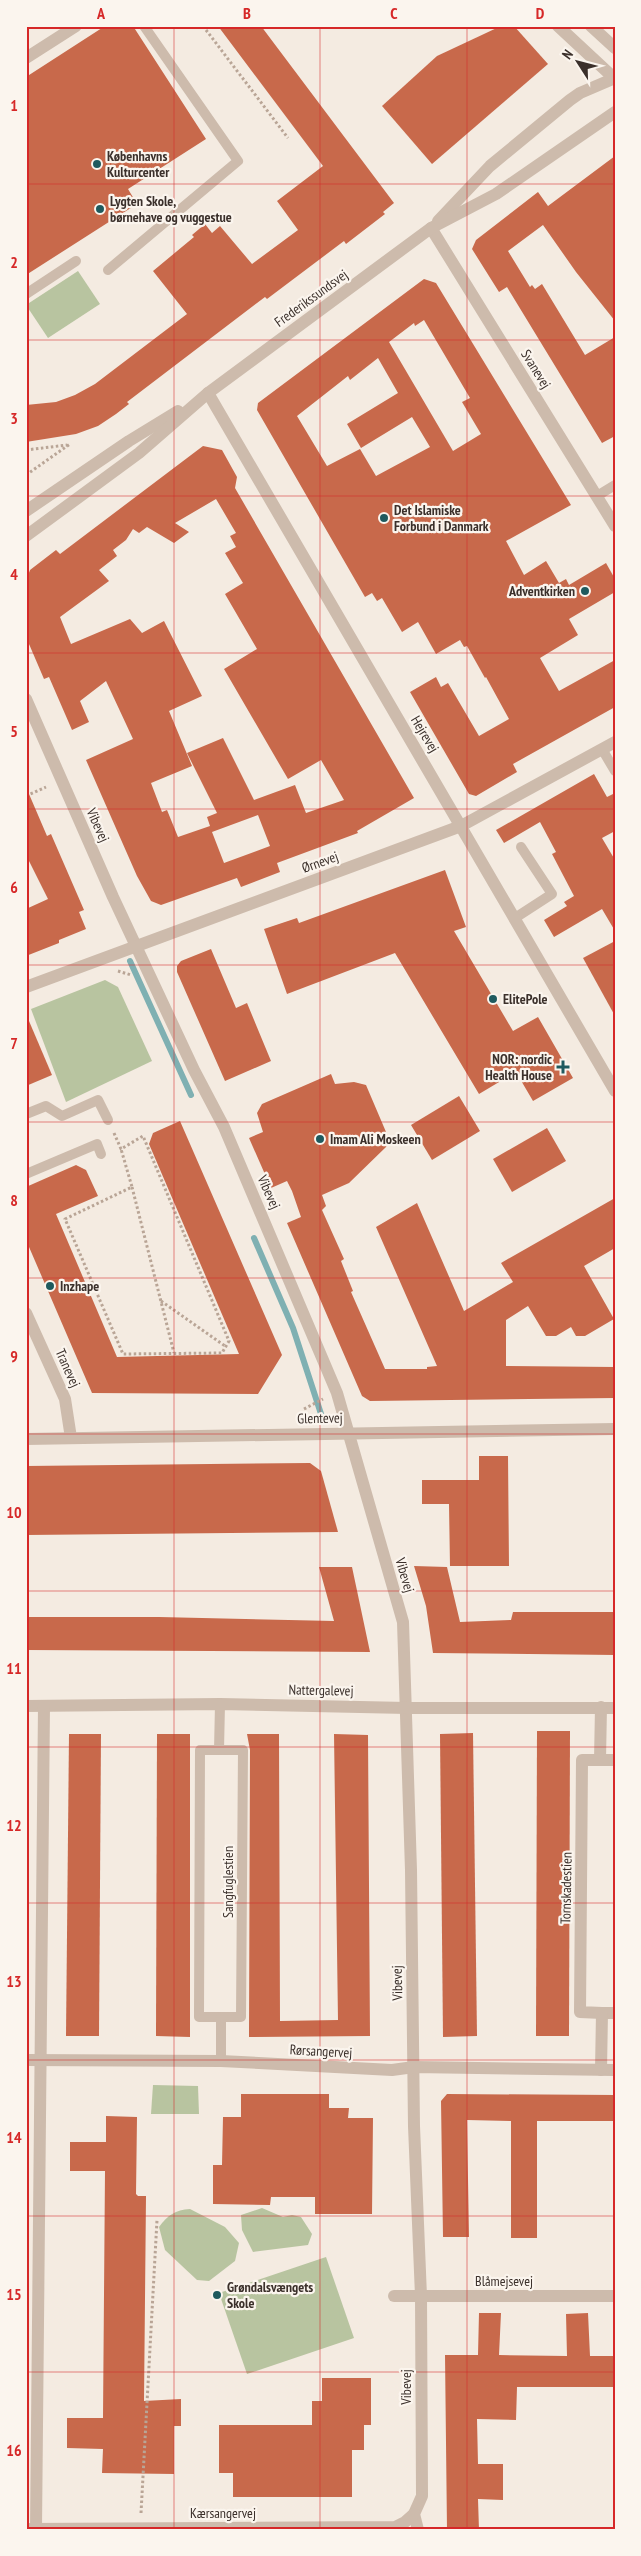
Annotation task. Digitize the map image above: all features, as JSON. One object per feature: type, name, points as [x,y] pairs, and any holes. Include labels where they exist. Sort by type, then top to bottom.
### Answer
[{"type":"street","points":[[26,58],[76,26]]},
{"type":"street","points":[[558,26],[614,79]]},
{"type":"street","points":[[591,26],[615,48]]},
{"type":"street","name":"Frederikssundsvej","points":[[431,228],[490,166],[570,100],[580,93],[614,79]]},
{"type":"street","name":"Frederikssundsvej","points":[[26,536],[139,453],[208,393],[431,228],[496,194],[615,112]]},
{"type":"street","name":"Svanevej","points":[[431,228],[615,526]]},
{"type":"street","name":"Frederikssundsvej","points":[[26,511],[130,441],[208,393]]},
{"type":"street","name":"Hejrevej","points":[[208,393],[615,1091]]},
{"type":"street","name":"Vibevej","points":[[26,699],[136,945],[194,1070],[224,1127],[337,1393],[403,1622],[407,1708],[414,2067],[421,2296],[422,2496],[414,2514]]},
{"type":"street","name":"Ørnevej","points":[[26,987],[461,826],[615,742]]},
{"type":"street","name":"Tranevej","points":[[26,1313],[65,1399],[71,1438]]},
{"type":"street","name":"Glentevej","points":[[26,1439],[615,1429]]},
{"type":"street","name":"Nattergalevej","points":[[26,1706],[220,1704],[407,1708],[615,1708]]},
{"type":"street","points":[[31,2529],[32,2295],[41,2060],[44,1706]]},
{"type":"street","points":[[600,1760],[601,1707]]},
{"type":"street","name":"Tornskadestien","points":[[615,1760],[582,1760],[580,2012],[615,2013]]},
{"type":"street","points":[[601,2070],[602,2013]]},
{"type":"street","name":"Rørsangervej","points":[[26,2060],[221,2062],[392,2070],[414,2067],[615,2070]]},
{"type":"street","name":"Blåmejsevej","points":[[394,2296],[615,2296]]},
{"type":"street","points":[[414,2514],[418,2530]]},
{"type":"street","name":"Kærsangervej","points":[[31,2529],[395,2528],[414,2514]]},
{"type":"lane","points":[[108,270],[238,162],[144,26]]},
{"type":"lane","points":[[26,294],[76,261]]},
{"type":"lane","points":[[597,496],[615,485]]},
{"type":"lane","points":[[602,749],[615,771]]},
{"type":"lane","points":[[515,918],[552,894],[521,847]]},
{"type":"lane","points":[[26,1114],[46,1106],[62,1116],[98,1100],[108,1120]]},
{"type":"lane","points":[[26,1174],[96,1144],[101,1154]]},
{"type":"lane","points":[[219,1750],[220,1704]]},
{"type":"lane","name":"Sangfuglestien","points":[[200,1750],[243,1750],[241,2017],[221,2017],[199,2017],[200,1750]]},
{"type":"lane","points":[[221,2017],[221,2062]]},
{"type":"path","points":[[203,26],[288,138]]},
{"type":"path","points":[[26,450],[70,444],[26,475]]},
{"type":"path","points":[[26,796],[61,780]]},
{"type":"path","points":[[108,1120],[121,1149],[132,1187],[174,1353]]},
{"type":"path","points":[[121,1149],[143,1136],[229,1341],[222,1352],[123,1354],[65,1219],[132,1187]]},
{"type":"path","points":[[160,1300],[225,1346]]},
{"type":"path","points":[[304,1409],[328,1397]]},
{"type":"path","points":[[140,2528],[156,2220]]},
{"type":"green space","points":[[78,271],[100,304],[48,338],[26,305]]},
{"type":"green space","points":[[105,980],[118,987],[152,1061],[66,1102],[31,1009]]},
{"type":"green space","points":[[153,2085],[198,2086],[199,2114],[151,2114]]},
{"type":"green space","points":[[262,2208],[283,2217],[292,2215],[301,2217],[312,2234],[308,2245],[253,2252],[242,2230],[241,2215]]},
{"type":"green space","points":[[190,2209],[225,2227],[239,2243],[235,2261],[209,2281],[197,2280],[165,2250],[159,2227],[172,2214]]},
{"type":"green space","points":[[326,2257],[354,2338],[247,2374],[219,2293]]},
{"type":"building","name":"Københavns Kulturcenter","points":[[105,26],[133,26],[206,139],[128,189],[137,204],[26,275],[26,77]]},
{"type":"building","points":[[218,26],[261,26],[394,203],[383,212],[385,214],[346,244],[344,241],[267,299],[265,297],[127,402],[129,404],[98,426],[76,434],[26,442],[26,405],[56,402],[75,395],[95,384],[187,314],[153,271],[194,237],[192,235],[205,224],[212,233],[220,226],[252,264],[298,230],[277,201],[323,166]]},
{"type":"building","points":[[501,26],[514,26],[548,64],[432,164],[382,106],[437,56]]},
{"type":"building","points":[[615,156],[615,321],[576,272],[543,225],[508,251],[530,287],[532,285],[535,289],[542,284],[585,355],[615,337],[615,436],[602,443],[507,287],[499,292],[472,249],[476,240],[538,192],[548,206]]},
{"type":"building","points":[[424,279],[436,283],[571,505],[506,541],[524,575],[546,561],[559,583],[566,579],[569,585],[606,563],[615,579],[615,592],[569,619],[578,635],[540,658],[559,691],[615,660],[615,707],[513,764],[517,772],[476,796],[469,794],[410,692],[436,677],[441,687],[448,683],[479,736],[509,719],[467,646],[464,647],[460,640],[436,654],[418,622],[402,632],[382,598],[377,601],[372,593],[365,597],[257,410],[258,403]],"holes":[[[424,320],[470,398],[462,402],[481,434],[453,451],[389,342],[414,323],[415,326]],[[378,358],[398,393],[347,424],[361,448],[412,417],[430,447],[376,476],[360,449],[327,466],[297,416],[348,376],[350,380]]]},
{"type":"building","points":[[203,446],[222,450],[237,477],[235,488],[414,798],[357,831],[358,833],[277,863],[280,872],[241,887],[237,878],[161,905],[151,901],[137,876],[86,760],[133,739],[106,681],[80,701],[89,722],[72,730],[49,677],[44,679],[26,637],[26,581],[30,570],[56,550],[60,554]],"holes":[[[216,499],[236,533],[230,536],[236,547],[225,553],[243,583],[225,594],[257,649],[224,669],[288,779],[321,760],[344,800],[306,813],[295,785],[254,800],[223,738],[187,753],[217,813],[207,817],[210,826],[178,837],[167,810],[162,812],[151,783],[192,766],[169,711],[202,696],[164,621],[142,633],[130,619],[71,644],[60,617],[109,581],[99,570],[117,556],[113,550],[126,540],[133,529],[139,533],[147,527],[174,543],[189,532],[175,523]],[[258,815],[270,846],[224,863],[212,832]]]},
{"type":"building","points":[[594,774],[607,797],[615,793],[615,831],[602,838],[615,860],[615,931],[602,909],[554,937],[544,920],[567,906],[564,902],[574,896],[552,854],[556,852],[540,822],[504,843],[496,830]]},
{"type":"building","points":[[26,787],[47,836],[51,834],[84,910],[79,912],[86,929],[59,940],[59,943],[26,956],[26,909],[48,899],[26,855]]},
{"type":"building","points":[[445,870],[466,927],[454,931],[513,1031],[538,1017],[573,1078],[533,1101],[516,1072],[479,1094],[395,953],[287,994],[264,929],[297,918],[299,923]]},
{"type":"building","points":[[615,941],[615,1016],[583,958]]},
{"type":"building","points":[[211,949],[236,1008],[247,1003],[271,1061],[225,1081],[177,972],[177,966],[181,961]]},
{"type":"building","points":[[26,1014],[52,1075],[26,1086]]},
{"type":"building","points":[[331,1074],[335,1084],[354,1082],[366,1085],[389,1139],[386,1147],[349,1183],[322,1195],[326,1206],[322,1210],[344,1259],[341,1261],[353,1291],[351,1292],[385,1369],[427,1369],[427,1367],[437,1366],[376,1227],[417,1203],[464,1311],[513,1282],[501,1263],[615,1198],[615,1248],[584,1266],[614,1319],[585,1336],[576,1336],[571,1327],[556,1336],[546,1336],[528,1306],[506,1320],[506,1366],[615,1367],[615,1398],[370,1401],[362,1396],[287,1223],[301,1217],[292,1191],[287,1181],[271,1188],[249,1138],[263,1132],[257,1113],[262,1104]]},
{"type":"building","points":[[459,1096],[480,1131],[432,1160],[411,1125]]},
{"type":"building","points":[[180,1121],[282,1355],[258,1394],[92,1393],[26,1240],[26,1187],[76,1165],[86,1170],[98,1196],[56,1214],[117,1357],[239,1354],[149,1144],[153,1133]]},
{"type":"building","points":[[547,1128],[566,1161],[512,1192],[493,1159]]},
{"type":"building","points":[[479,1456],[508,1456],[509,1566],[450,1566],[449,1504],[422,1504],[422,1480],[479,1480]]},
{"type":"building","points":[[310,1463],[321,1471],[338,1532],[26,1535],[26,1466]]},
{"type":"building","points":[[414,1566],[447,1567],[460,1622],[511,1620],[513,1612],[615,1612],[615,1655],[433,1653],[426,1606]]},
{"type":"building","points":[[319,1567],[352,1567],[370,1652],[26,1650],[26,1617],[159,1617],[334,1621]]},
{"type":"building","points":[[537,1731],[570,1731],[569,2036],[536,2036]]},
{"type":"building","points":[[473,1733],[477,2036],[443,2037],[440,1734]]},
{"type":"building","points":[[69,1734],[101,1734],[99,2036],[66,2036]]},
{"type":"building","points":[[157,1734],[190,1734],[190,2037],[156,2036]]},
{"type":"building","points":[[247,1734],[279,1734],[280,2021],[338,2020],[334,1734],[368,1735],[370,2036],[249,2037],[250,1750]]},
{"type":"building","points":[[241,2094],[329,2094],[329,2108],[349,2108],[348,2118],[373,2118],[372,2214],[315,2214],[315,2197],[271,2197],[270,2205],[213,2204],[213,2165],[222,2165],[223,2117],[241,2117]]},
{"type":"building","points":[[447,2094],[615,2095],[615,2121],[537,2121],[537,2238],[511,2238],[511,2121],[467,2120],[469,2237],[443,2237],[441,2101]]},
{"type":"building","points":[[106,2116],[137,2117],[136,2194],[138,2196],[146,2196],[144,2401],[181,2399],[181,2426],[174,2426],[174,2474],[102,2473],[103,2449],[67,2448],[67,2418],[103,2418],[105,2171],[70,2171],[70,2142],[106,2142]]},
{"type":"building","points":[[479,2313],[501,2313],[499,2355],[567,2356],[566,2314],[588,2313],[590,2356],[615,2356],[615,2387],[517,2387],[516,2420],[477,2419],[478,2464],[503,2464],[503,2500],[478,2499],[479,2530],[447,2530],[445,2355],[478,2355]]},
{"type":"building","points":[[322,2378],[371,2378],[371,2425],[364,2425],[364,2450],[352,2450],[352,2497],[233,2497],[233,2473],[219,2473],[219,2425],[312,2425],[312,2401],[322,2401]]},
{"type":"waterway","points":[[130,961],[191,1095]]},
{"type":"waterway","points":[[254,1238],[293,1328],[323,1420]]},
{"type":"place","name":"Københavns Kulturcenter","points":[[97,164]]},
{"type":"place","name":"Lygten Skole, børnehave og vuggestue","points":[[100,209]]},
{"type":"place","name":"Det Islamiske Forbund i Danmark","points":[[384,518]]},
{"type":"place","name":"Adventkirken","points":[[585,591]]},
{"type":"place","name":"ElitePole","points":[[493,999]]},
{"type":"place","name":"NOR: nordic Health House","points":[[563,1067]]},
{"type":"place","name":"Imam Ali Moskeen","points":[[320,1139]]},
{"type":"place","name":"Inzhape","points":[[50,1286]]},
{"type":"place","name":"Grøndalsvængets Skole","points":[[217,2295]]}]
